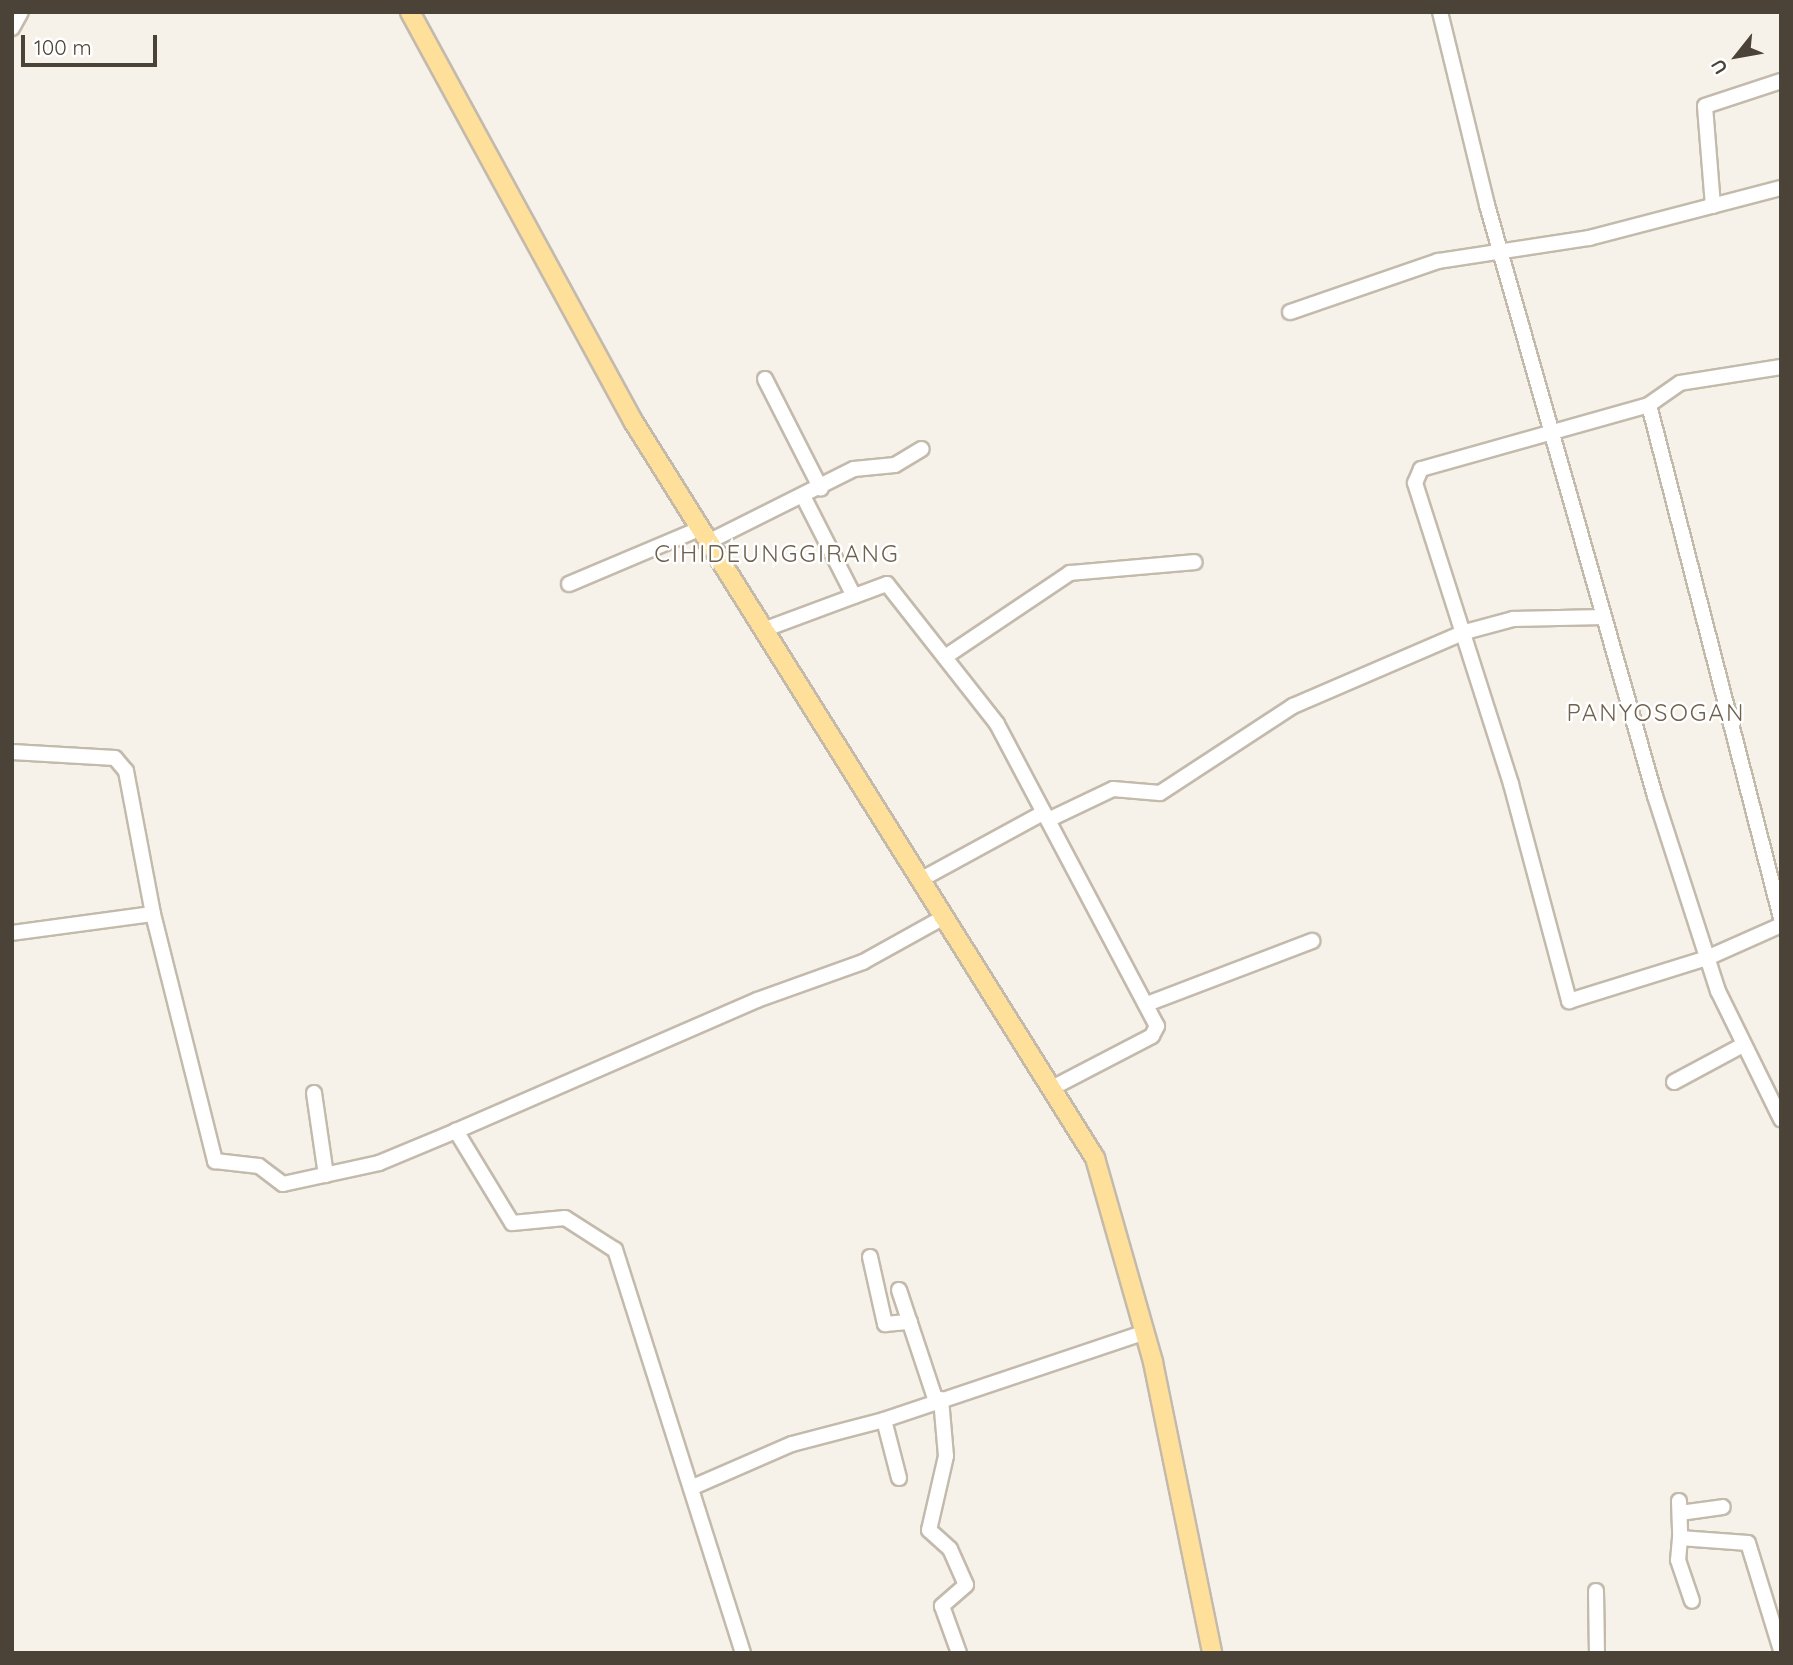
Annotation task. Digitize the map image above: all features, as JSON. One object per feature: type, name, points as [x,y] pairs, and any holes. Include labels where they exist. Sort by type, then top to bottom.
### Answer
[{"type":"main road","points":[[410,12],[551,274],[703,536],[1054,1087],[1103,1177],[1145,1332],[1212,1653]]},
{"type":"street","points":[[12,28],[21,12]]},
{"type":"street","points":[[1440,12],[1501,253],[1604,617],[1707,958],[1743,1045],[1781,1119]]},
{"type":"street","points":[[1713,206],[1706,103],[1781,81]]},
{"type":"street","points":[[1290,312],[1438,261],[1501,253],[1713,206],[1781,188]]},
{"type":"street","points":[[1781,367],[1680,383],[1649,405],[1551,430],[1421,469],[1415,477],[1465,632],[1569,1001],[1707,958],[1781,925]]},
{"type":"street","points":[[765,380],[821,489]]},
{"type":"street","points":[[1649,405],[1781,918]]},
{"type":"street","points":[[569,584],[804,498],[855,469],[895,465],[922,449]]},
{"type":"street","points":[[804,498],[854,596]]},
{"type":"street","points":[[945,656],[1070,573],[1195,562]]},
{"type":"street","points":[[762,630],[887,584],[997,724],[1157,1026],[1152,1036],[1054,1087]]},
{"type":"street","points":[[920,880],[1045,817],[1112,789],[1160,793],[1293,706],[1465,632],[1513,619],[1604,617]]},
{"type":"street","points":[[12,752],[62,760],[106,757],[120,764],[130,785],[153,914],[215,1161],[259,1166],[283,1184],[379,1163],[757,999],[863,962],[944,917]]},
{"type":"street","points":[[12,933],[153,914]]},
{"type":"street","points":[[1147,1004],[1312,941]]},
{"type":"street","points":[[1674,1082],[1743,1045]]},
{"type":"street","points":[[314,1094],[326,1175]]},
{"type":"street","points":[[456,1131],[512,1223],[565,1218],[615,1250],[693,1487],[743,1653]]},
{"type":"street","points":[[870,1257],[885,1324],[910,1322]]},
{"type":"street","points":[[899,1290],[938,1400],[946,1456],[929,1530],[950,1549],[965,1585],[942,1606],[959,1653]]},
{"type":"street","points":[[693,1487],[792,1444],[884,1420],[1145,1332]]},
{"type":"street","points":[[884,1420],[899,1478]]},
{"type":"street","points":[[1692,1601],[1678,1560],[1679,1507],[1723,1507]]},
{"type":"street","points":[[1680,1538],[1748,1543],[1781,1650]]},
{"type":"street","points":[[1596,1591],[1597,1653]]},
{"type":"district","name":"CIHIDEUNGGIRANG","points":[[777,554]]},
{"type":"district","name":"PANYOSOGAN","points":[[1656,713]]}]
